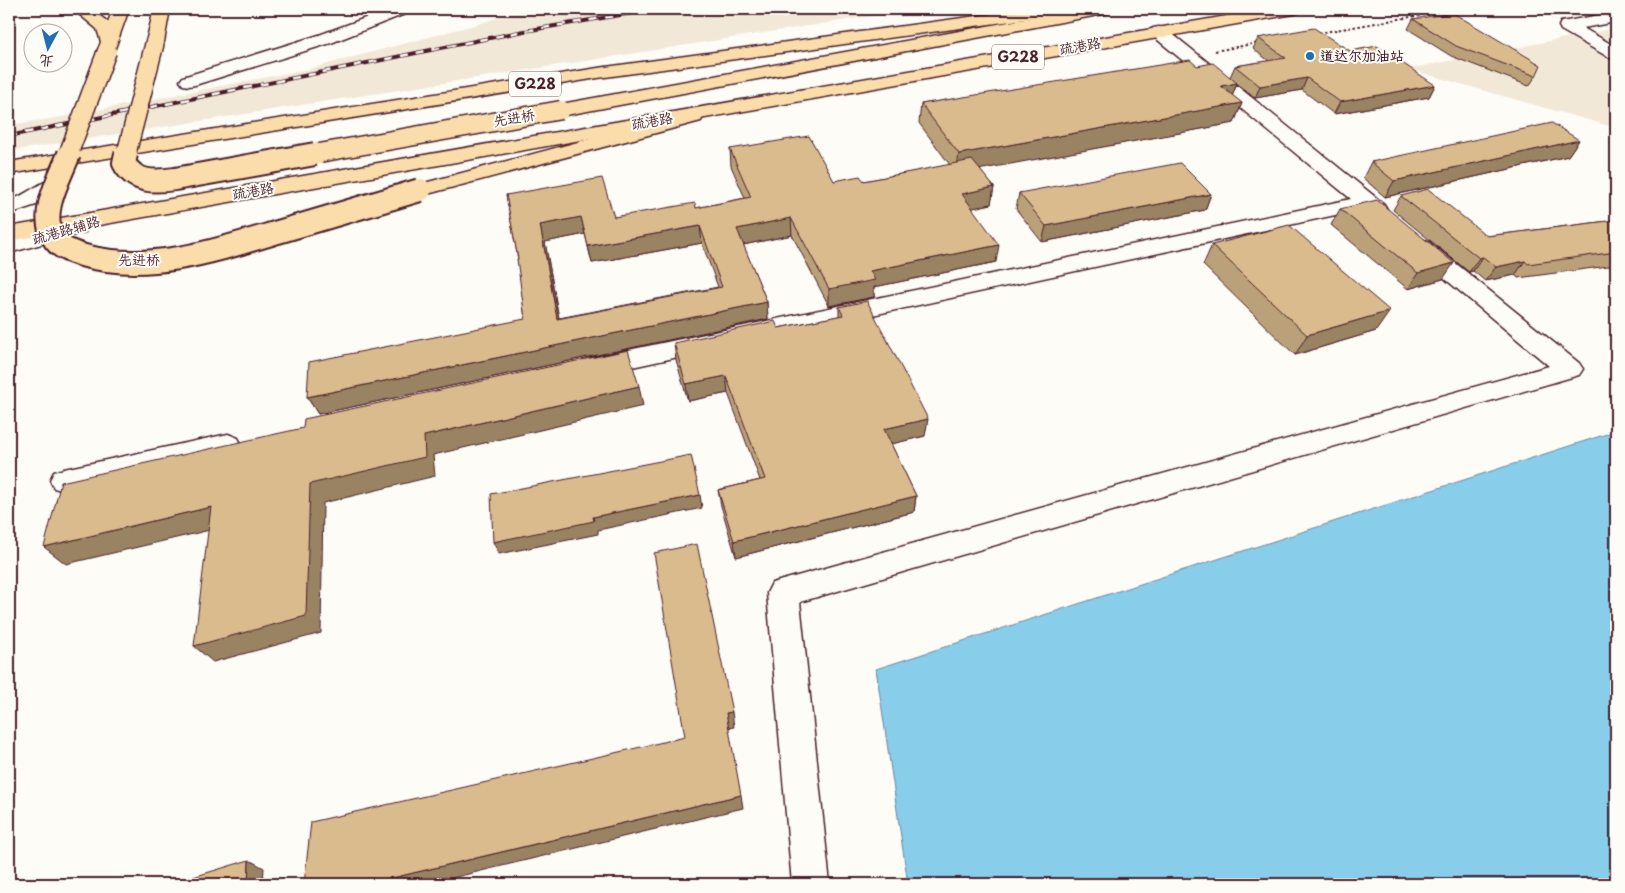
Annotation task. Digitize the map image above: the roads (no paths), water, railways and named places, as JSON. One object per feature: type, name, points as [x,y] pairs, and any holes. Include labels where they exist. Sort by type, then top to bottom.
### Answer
[{"type":"main road","points":[[81,9],[104,27],[108,46]]},
{"type":"main road","name":"先进桥","points":[[122,9],[49,208],[49,224],[55,241],[71,251],[96,259],[130,263],[168,260],[202,254],[535,158],[742,106]]},
{"type":"main road","name":"先进桥","points":[[162,9],[124,163],[126,171],[135,177],[149,180],[193,176],[923,44],[1104,9]]},
{"type":"main road","name":"G228","points":[[9,168],[608,72],[1062,9]]},
{"type":"main road","name":"疏港路","points":[[9,234],[1294,9]]},
{"type":"street","points":[[189,81],[325,39],[404,9]]},
{"type":"street","points":[[1616,16],[1567,26],[1616,54]]},
{"type":"street","points":[[811,884],[784,593],[1570,369],[1160,32]]},
{"type":"street","points":[[9,208],[28,202],[59,182]]},
{"type":"street","points":[[569,372],[1366,202]]},
{"type":"street","name":"疏港路辅路","points":[[9,246],[122,214]]},
{"type":"street","points":[[64,480],[249,440]]},
{"type":"water","points":[[1616,431],[1616,884],[908,884],[876,669]]},
{"type":"railway","points":[[9,136],[519,32],[656,9]]},
{"type":"place","name":"道达尔加油站","points":[[1310,56]]}]
